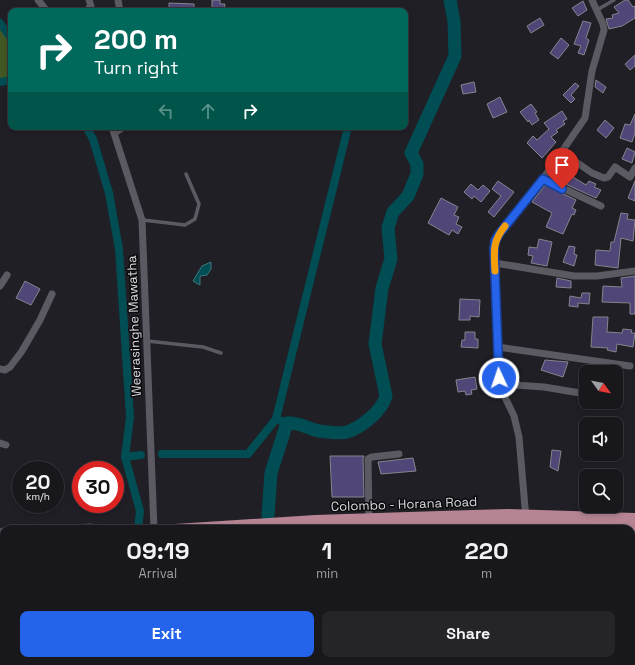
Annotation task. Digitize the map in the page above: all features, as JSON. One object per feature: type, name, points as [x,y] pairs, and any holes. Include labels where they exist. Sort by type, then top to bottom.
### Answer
[{"type":"main road","name":"Colombo - Horana Road","points":[[256,525],[369,518],[504,522]]},
{"type":"main road","name":"Colombo - Horana Road","points":[[438,525],[526,520],[635,518]]},
{"type":"main road","name":"Colombo - Horana Road","points":[[526,520],[594,525]]},
{"type":"street","points":[[38,0],[45,8]]},
{"type":"street","points":[[526,520],[520,437],[514,416],[500,384],[494,248],[495,241],[499,234],[543,179],[585,118],[592,71],[604,30],[598,10],[592,0]]},
{"type":"street","name":"Weerasinghe Mawatha","points":[[114,130],[142,220],[154,525]]},
{"type":"street","points":[[562,152],[592,173],[604,178],[608,177],[615,167],[630,176],[635,168]]},
{"type":"street","points":[[543,179],[601,206]]},
{"type":"street","points":[[495,263],[574,276],[597,276],[635,269]]},
{"type":"street","points":[[0,286],[7,275]]},
{"type":"street","points":[[0,369],[5,370],[10,367],[22,351],[40,320],[52,294]]},
{"type":"street","points":[[498,347],[630,366]]},
{"type":"street","points":[[500,384],[544,387],[579,393]]},
{"type":"street","points":[[369,518],[368,459],[372,457],[399,454]]},
{"type":"lane","points":[[598,10],[614,0]]},
{"type":"lane","points":[[116,134],[122,130]]},
{"type":"lane","points":[[142,220],[185,225],[195,219],[199,204],[186,174]]},
{"type":"lane","points":[[147,341],[203,347],[221,353]]},
{"type":"green space","points":[[0,27],[8,38],[8,78],[0,79]]},
{"type":"water","points":[[211,262],[211,269],[207,275],[200,276],[200,285],[193,281],[202,266]]},
{"type":"building","points":[[212,0],[220,0],[220,4],[225,4],[224,8],[212,8]]},
{"type":"building","points":[[625,0],[628,0],[633,7],[635,6],[635,18],[622,26],[609,29],[606,19],[613,18],[612,15],[619,13],[614,7]]},
{"type":"building","points":[[583,1],[587,10],[578,16],[572,8]]},
{"type":"building","points":[[169,3],[194,4],[194,8],[169,8]]},
{"type":"building","points":[[540,18],[544,25],[531,33],[527,26]]},
{"type":"building","points":[[583,21],[591,23],[586,38],[589,40],[584,55],[578,53],[581,46],[574,44]]},
{"type":"building","points":[[561,38],[569,45],[558,59],[550,53]]},
{"type":"building","points":[[635,55],[635,66],[630,70],[625,64]]},
{"type":"building","points":[[596,80],[606,87],[603,93],[595,87]]},
{"type":"building","points":[[474,82],[476,92],[463,94],[461,85]]},
{"type":"building","points":[[575,83],[579,86],[571,95],[575,99],[571,103],[563,95]]},
{"type":"building","points":[[500,97],[507,112],[493,118],[487,104]]},
{"type":"building","points":[[531,104],[537,112],[535,113],[539,120],[532,125],[520,112]]},
{"type":"building","points":[[562,111],[567,119],[563,121],[565,124],[556,130],[558,132],[551,137],[556,142],[542,158],[527,143],[533,136],[537,140],[549,129],[544,123]]},
{"type":"building","points":[[635,114],[635,133],[632,142],[620,138],[625,124],[630,125]]},
{"type":"building","points":[[605,120],[614,128],[606,138],[597,130]]},
{"type":"building","points":[[627,148],[635,152],[632,163],[622,159]]},
{"type":"building","points":[[562,160],[573,167],[568,174],[586,185],[589,181],[596,184],[594,187],[601,190],[596,198],[550,177]]},
{"type":"building","points":[[498,181],[514,192],[494,217],[488,212],[501,196],[492,189]]},
{"type":"building","points":[[635,181],[635,201],[628,198]]},
{"type":"building","points":[[471,184],[478,190],[483,185],[490,191],[481,202],[474,196],[472,199],[464,192]]},
{"type":"building","points":[[545,185],[576,200],[572,208],[576,210],[574,215],[572,214],[563,234],[546,227],[552,213],[532,202]]},
{"type":"building","points":[[441,198],[458,207],[454,215],[459,217],[456,224],[462,227],[458,234],[452,230],[449,235],[428,223]]},
{"type":"building","points":[[621,213],[628,214],[627,219],[635,220],[633,241],[621,238],[618,268],[595,265],[596,250],[610,251],[611,242],[614,242]]},
{"type":"building","points":[[539,239],[552,242],[547,266],[531,263],[533,256],[528,255],[529,247],[537,248]]},
{"type":"building","points":[[569,246],[575,247],[574,254],[577,255],[574,266],[563,262]]},
{"type":"building","points":[[635,276],[635,314],[630,314],[630,303],[602,302],[603,286],[622,287],[621,278]]},
{"type":"building","points":[[557,278],[571,281],[571,288],[556,287]]},
{"type":"building","points":[[25,281],[40,289],[31,305],[16,298]]},
{"type":"building","points":[[582,293],[590,293],[589,304],[578,303],[578,307],[569,306],[570,296],[581,298]]},
{"type":"building","points":[[460,299],[480,300],[479,317],[470,316],[470,320],[459,320]]},
{"type":"building","points":[[593,317],[608,317],[607,332],[622,333],[623,329],[632,330],[631,333],[635,333],[633,347],[617,344],[616,352],[607,350],[608,348],[591,347]]},
{"type":"building","points":[[465,332],[475,332],[475,339],[478,339],[478,348],[461,347],[462,340],[465,340]]},
{"type":"building","points":[[545,360],[568,362],[563,377],[541,370]]},
{"type":"building","points":[[475,377],[477,389],[471,390],[472,394],[466,395],[465,391],[458,392],[456,380]]},
{"type":"building","points":[[552,450],[561,451],[558,471],[550,467]]},
{"type":"building","points":[[330,456],[364,456],[364,497],[332,497]]},
{"type":"building","points":[[413,458],[416,471],[381,474],[378,462]]},
{"type":"waterway","points":[[268,515],[271,473],[287,423],[292,423],[319,431],[344,433],[353,430],[371,418],[384,402],[386,396],[375,344],[382,288],[391,259],[388,228],[393,212],[408,196],[417,174],[417,164],[411,153],[455,56],[454,21],[450,0]]},
{"type":"waterway","points":[[0,23],[8,34]]},
{"type":"waterway","points":[[0,82],[8,81]]},
{"type":"waterway","points":[[88,130],[93,139],[109,193],[119,249],[130,417],[125,457],[140,511],[138,525]]},
{"type":"waterway","points":[[287,423],[276,419],[347,130]]},
{"type":"waterway","points":[[162,454],[248,454],[276,419]]},
{"type":"waterway","points":[[125,457],[141,455]]},
{"type":"slow traffic","points":[[495,271],[495,241],[505,226]]},
{"type":"route","points":[[499,378],[494,248],[495,241],[543,179],[562,189]]}]
